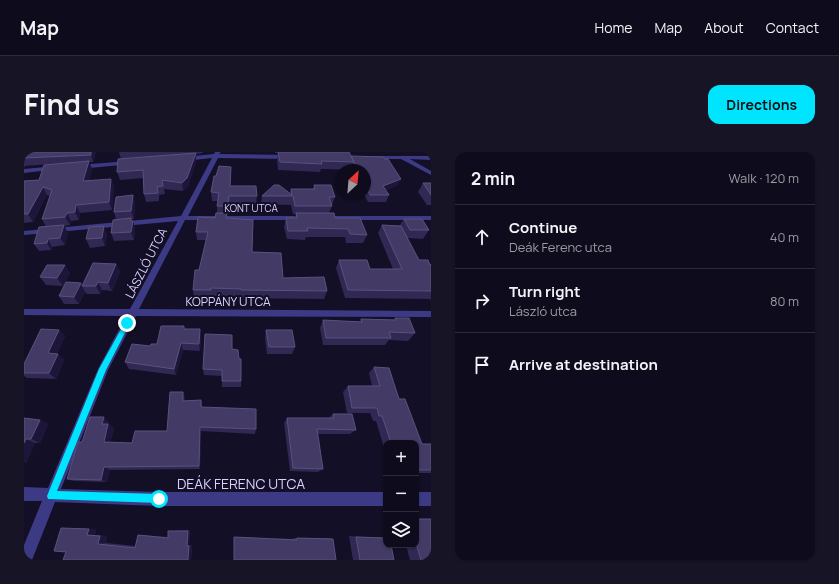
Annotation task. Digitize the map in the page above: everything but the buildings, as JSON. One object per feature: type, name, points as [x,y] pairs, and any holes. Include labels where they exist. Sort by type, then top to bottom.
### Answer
[{"type":"street","points":[[390,152],[431,173]]},
{"type":"street","points":[[175,159],[216,154],[293,157]]},
{"type":"street","name":"LÁSZLÓ UTCA","points":[[25,560],[103,369],[216,154]]},
{"type":"street","points":[[355,157],[431,158]]},
{"type":"street","points":[[72,167],[136,162]]},
{"type":"street","points":[[24,171],[64,168]]},
{"type":"street","name":"KONT UTCA","points":[[24,233],[183,218],[431,218]]},
{"type":"street","name":"KOPPÁNY UTCA","points":[[24,312],[431,314]]},
{"type":"street","name":"DEÁK FERENC UTCA","points":[[24,494],[159,499],[383,499]]},
{"type":"street","points":[[419,499],[431,499]]},
{"type":"route","points":[[127,323],[103,369],[51,496],[159,499]]}]
